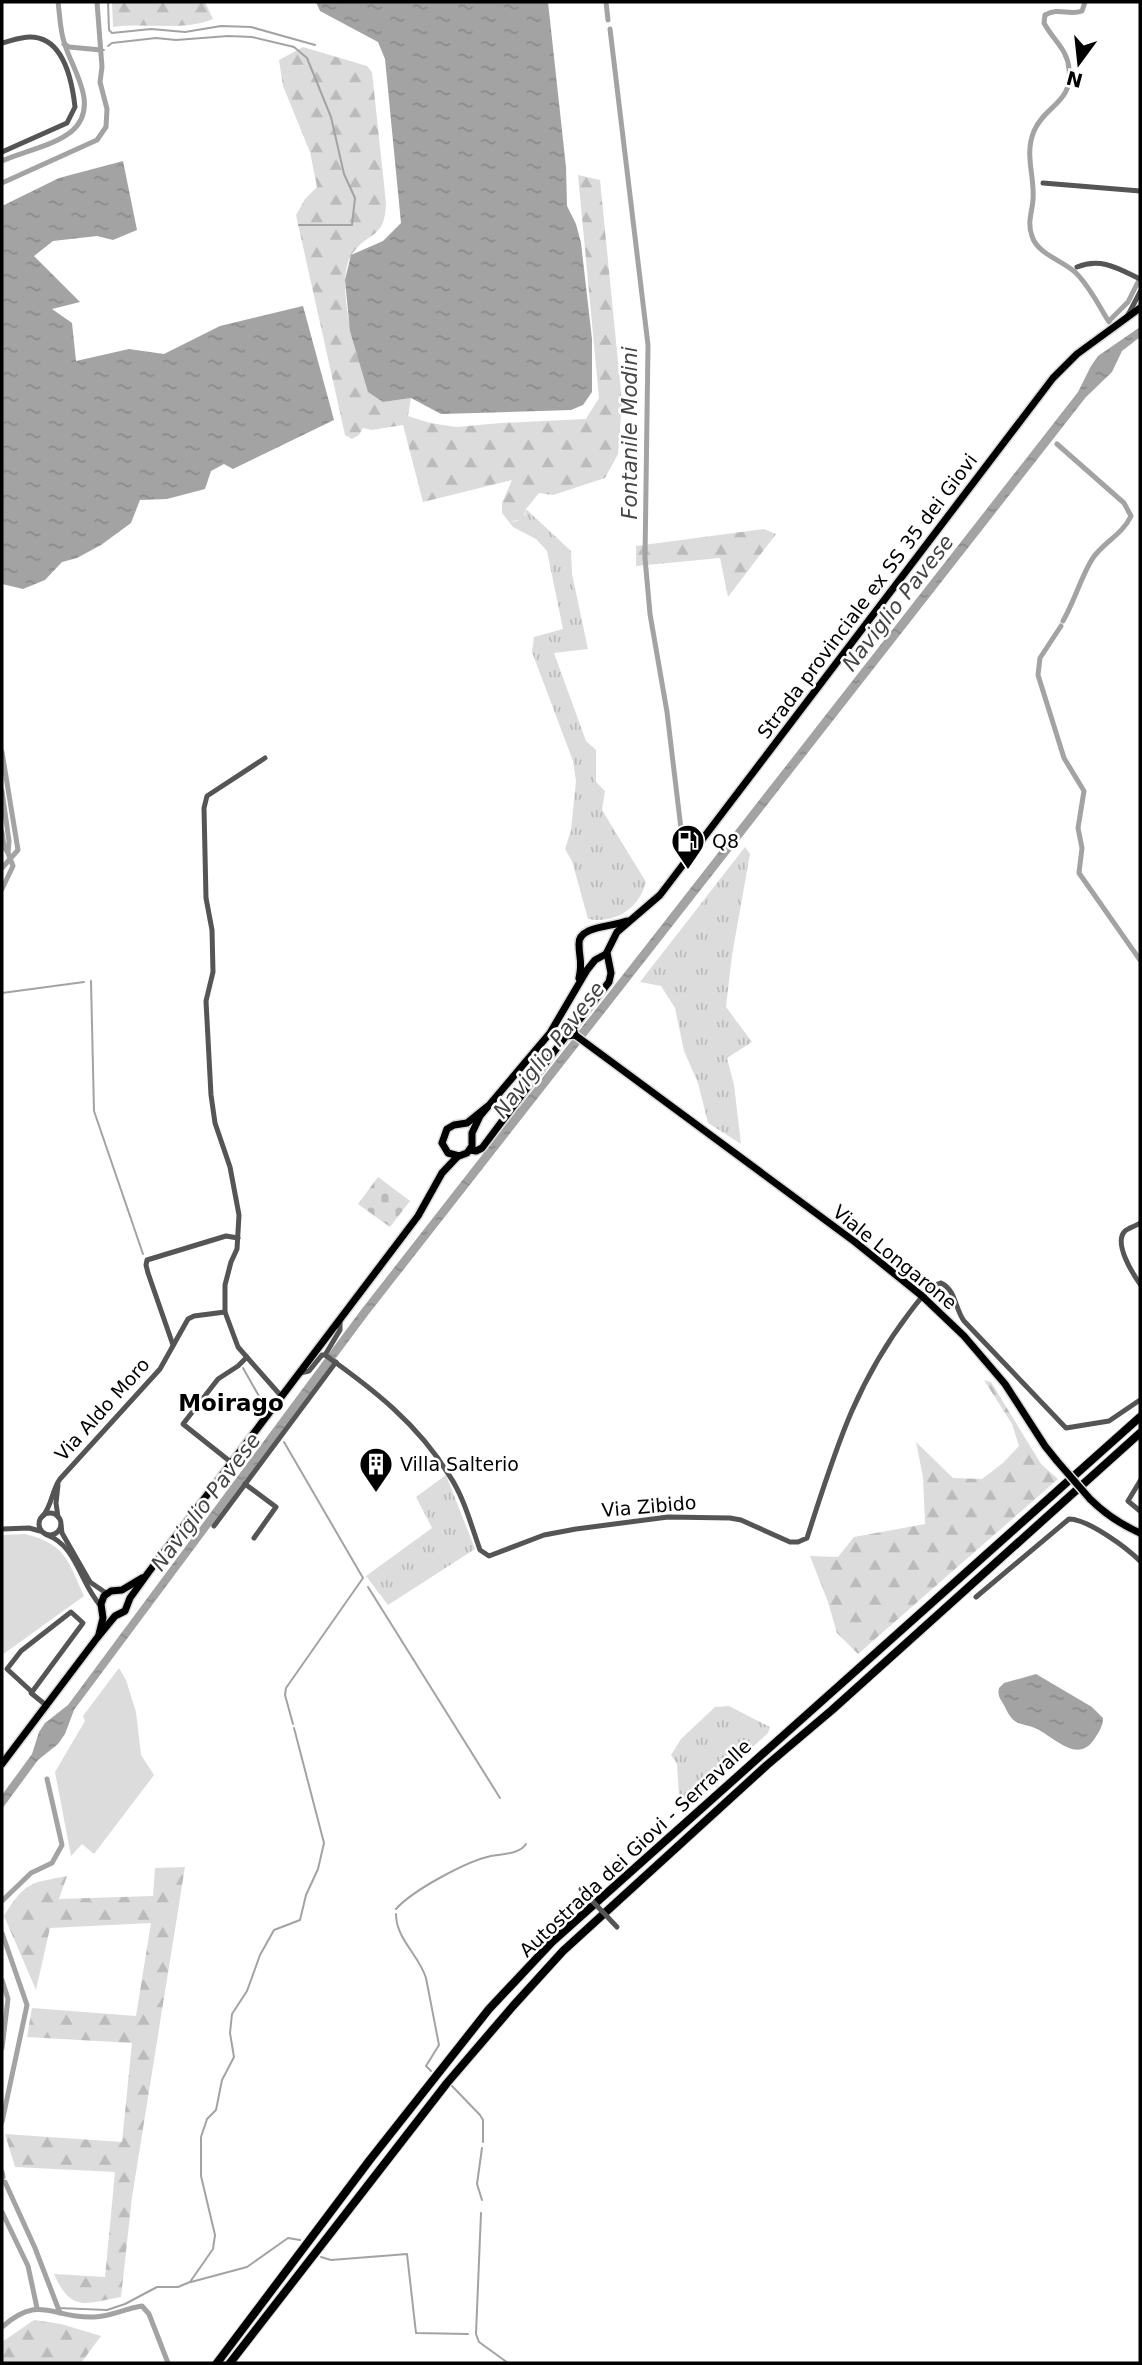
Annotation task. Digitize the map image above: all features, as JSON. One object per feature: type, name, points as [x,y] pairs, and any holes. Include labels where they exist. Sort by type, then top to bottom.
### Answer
[{"type":"highway","name":"Autostrada dei Giovi - Serravalle","points":[[217,2363],[369,2161],[489,2009],[552,1942],[1140,1417]]},
{"type":"highway","name":"Autostrada dei Giovi - Serravalle","points":[[230,2363],[447,2083],[563,1951],[757,1774],[1140,1433]]},
{"type":"main road","name":"Strada provinciale ex SS 35 dei Giovi","points":[[470,1150],[473,1142],[471,1133],[488,1106],[550,1033],[587,970],[608,950],[615,934],[660,895],[1053,379],[1077,354],[1140,309]]},
{"type":"main road","name":"Strada provinciale ex SS 35 dei Giovi","points":[[576,988],[582,966],[581,936],[593,929],[634,918]]},
{"type":"main road","points":[[2,1764],[97,1637],[115,1616],[125,1611],[127,1603],[148,1573],[418,1216],[442,1173],[458,1156],[482,1148],[566,1036],[575,1035],[573,1028],[609,982],[611,973],[606,934],[593,929]]},
{"type":"main road","points":[[580,950],[586,957],[598,959]]},
{"type":"main road","name":"Viale Longarone","points":[[575,1035],[844,1234],[922,1296],[964,1336],[1005,1384],[1045,1446],[1090,1499],[1102,1512],[1140,1533]]},
{"type":"main road","name":"Strada provinciale ex SS 35 dei Giovi","points":[[445,1150],[442,1143],[445,1131],[451,1126],[462,1125],[488,1106]]},
{"type":"main road","points":[[462,1125],[471,1133]]},
{"type":"main road","points":[[442,1173],[445,1150],[458,1156]]},
{"type":"main road","points":[[97,1637],[103,1620],[102,1601],[106,1594],[131,1586],[148,1573]]},
{"type":"main road","points":[[118,1592],[125,1597],[127,1603]]},
{"type":"main road","points":[[103,1609],[115,1616]]},
{"type":"street","points":[[2,43],[29,37],[49,43],[62,57],[66,66],[75,107],[66,123],[2,152]]},
{"type":"street","points":[[1043,183],[1140,191]]},
{"type":"street","points":[[1077,267],[1088,262],[1102,263],[1140,279]]},
{"type":"street","points":[[1126,318],[1140,292]]},
{"type":"street","points":[[265,758],[207,796],[204,808],[206,898],[212,930],[214,972],[206,1001],[215,1123],[230,1167],[239,1215],[237,1249],[227,1275],[225,1312],[235,1342],[282,1397]]},
{"type":"street","points":[[1140,1223],[1125,1231],[1121,1238],[1124,1258],[1140,1284]]},
{"type":"street","points":[[173,1345],[148,1273],[147,1260],[226,1236],[238,1238]]},
{"type":"street","points":[[922,1296],[935,1285],[942,1283],[947,1286],[964,1321],[1066,1428],[1109,1421],[1140,1400]]},
{"type":"street","name":"Via Zibido","points":[[325,1355],[395,1407],[432,1450],[457,1489],[480,1550],[485,1555],[494,1555],[544,1535],[682,1517],[741,1520],[776,1536],[798,1542],[807,1538],[842,1432],[863,1385],[882,1352],[922,1296]]},
{"type":"street","name":"Via Aldo Moro","points":[[42,1517],[49,1508],[53,1490],[60,1479],[166,1361],[188,1319],[225,1312]]},
{"type":"street","points":[[300,1373],[309,1371],[325,1355],[340,1330],[340,1321]]},
{"type":"street","points":[[232,1463],[183,1424],[214,1384],[247,1357]]},
{"type":"street","points":[[214,1526],[336,1363]]},
{"type":"street","name":"Via Aldo Moro","points":[[60,1479],[56,1497],[62,1533],[90,1582],[106,1594]]},
{"type":"street","points":[[1140,1481],[1128,1499],[1128,1503],[1140,1511]]},
{"type":"street","points":[[245,1484],[276,1507],[254,1538]]},
{"type":"street","points":[[25,1528],[51,1513],[60,1521],[57,1532],[45,1534]]},
{"type":"street","points":[[42,1517],[39,1526],[45,1534]]},
{"type":"street","points":[[976,1597],[1069,1519],[1083,1521],[1132,1553],[1140,1562]]},
{"type":"street","points":[[2,1529],[36,1529],[66,1546],[86,1587],[103,1609]]},
{"type":"street","points":[[32,1692],[83,1623],[71,1612],[21,1651],[7,1670],[47,1706]]},
{"type":"street","points":[[581,1889],[617,1927]]},
{"type":"green space","points":[[112,2],[205,2],[213,19],[189,25],[113,27]]},
{"type":"green space","points":[[303,47],[367,66],[372,72],[385,215],[379,229],[352,254],[348,263],[345,290],[349,321],[362,365],[383,402],[411,398],[408,416],[456,427],[586,419],[599,398],[578,175],[600,180],[622,402],[618,454],[605,478],[553,495],[539,493],[526,509],[523,519],[509,522],[502,513],[502,503],[512,480],[423,502],[403,425],[372,430],[363,428],[359,435],[352,439],[345,435],[296,215],[305,199],[317,187],[310,152],[283,86],[279,60]]},
{"type":"green space","points":[[526,509],[571,551],[572,574],[588,649],[554,653],[586,741],[596,750],[596,782],[605,791],[602,810],[646,882],[643,892],[632,907],[607,919],[588,919],[572,861],[565,849],[571,830],[576,781],[573,761],[532,652],[534,637],[563,629],[547,551],[536,539],[509,522],[517,521],[525,515]]},
{"type":"green space","points":[[764,529],[776,534],[728,597],[720,558],[636,566],[636,546]]},
{"type":"green space","points":[[745,847],[750,854],[732,955],[726,1007],[752,1042],[727,1058],[734,1085],[741,1144],[708,1123],[698,1083],[684,1051],[675,1008],[661,986],[640,982]]},
{"type":"green space","points":[[378,1177],[410,1201],[390,1227],[358,1204]]},
{"type":"green space","points":[[984,1380],[991,1382],[1041,1464],[1058,1479],[858,1654],[837,1633],[810,1556],[838,1557],[854,1537],[925,1524],[923,1477],[916,1442],[953,1478],[982,1479],[1003,1463],[1019,1446],[1012,1424]]},
{"type":"green space","points":[[446,1475],[475,1549],[388,1605],[366,1576],[432,1528],[416,1497]]},
{"type":"green space","points":[[25,1534],[49,1543],[64,1556],[84,1596],[2,1655],[2,1535]]},
{"type":"green space","points":[[119,1668],[126,1680],[136,1712],[141,1755],[154,1775],[94,1854],[82,1844],[71,1856],[55,1772],[85,1721],[83,1716]]},
{"type":"green space","points":[[729,1706],[770,1727],[768,1733],[680,1813],[677,1764],[671,1755],[681,1739],[715,1707]]},
{"type":"green space","points":[[185,1867],[132,2197],[121,2297],[80,2302],[66,2295],[54,2274],[105,2277],[115,2172],[15,2167],[5,2134],[122,2142],[132,2043],[27,2037],[32,2008],[136,2016],[151,1923],[50,1928],[36,1990],[4,1916],[23,1890],[44,1880],[67,1876],[59,1899],[153,1896],[155,1868]]},
{"type":"green space","points":[[34,2320],[61,2324],[101,2336],[81,2363],[2,2363],[2,2342]]},
{"type":"water","points":[[316,2],[548,2],[566,167],[567,206],[581,243],[592,339],[592,392],[583,405],[571,410],[441,414],[411,398],[383,402],[368,392],[350,331],[345,280],[351,255],[383,241],[401,223],[385,59],[378,42],[320,11]]},
{"type":"water","points":[[123,161],[137,230],[113,240],[97,236],[53,241],[34,256],[80,302],[52,309],[72,323],[76,361],[129,349],[164,354],[220,326],[303,306],[334,420],[233,469],[224,464],[211,471],[205,489],[167,499],[140,500],[131,523],[101,545],[77,558],[62,562],[45,580],[23,589],[2,584],[2,206],[59,178]]},
{"type":"water","points":[[1140,327],[1140,337],[1122,351],[1112,372],[1086,397],[368,1315],[74,1710],[58,1744],[38,1760],[2,1809],[2,1795],[32,1754],[45,1723],[68,1705],[361,1310],[1078,392],[1098,356]]},
{"type":"water","points":[[1036,1674],[1092,1707],[1103,1718],[1099,1731],[1089,1746],[1075,1750],[1068,1748],[1039,1730],[1012,1719],[999,1696],[999,1688],[1004,1683]]},
{"type":"waterway","points":[[2,161],[65,136],[80,121],[84,111],[82,88],[62,35],[58,2]]},
{"type":"waterway","points":[[2,183],[97,140],[106,127],[107,109],[100,82],[102,67],[97,2]]},
{"type":"waterway","points":[[108,2],[109,30],[112,33],[151,29],[185,32],[221,26],[251,27],[315,45]]},
{"type":"waterway","name":"Fontanile Modini","points":[[606,2],[608,20]]},
{"type":"waterway","points":[[1085,2],[1082,11],[1045,15],[1044,23],[1066,56],[1069,80],[1063,97],[1039,122],[1031,140],[1033,200],[1030,226],[1039,248],[1076,273],[1090,290],[1109,322]]},
{"type":"waterway","name":"Fontanile Modini","points":[[610,29],[648,345],[645,558],[650,614],[667,712],[682,837]]},
{"type":"waterway","points":[[108,46],[112,43],[156,38],[176,40],[252,37],[294,47],[307,58],[331,117],[344,174],[355,198],[352,225],[299,225]]},
{"type":"waterway","points":[[64,44],[69,47],[101,50]]},
{"type":"waterway","points":[[1109,321],[1128,302],[1138,282]]},
{"type":"waterway","points":[[1057,444],[1124,503],[1131,516],[1091,561],[1063,621]]},
{"type":"waterway","points":[[1061,626],[1040,658],[1038,675],[1064,758],[1084,791],[1078,828],[1082,848],[1079,873],[1140,960]]},
{"type":"waterway","points":[[2,752],[18,850],[2,868]]},
{"type":"waterway","points":[[2,791],[9,841],[8,853],[13,866],[2,889]]},
{"type":"waterway","points":[[2,832],[8,853]]},
{"type":"waterway","points":[[91,981],[94,1111],[143,1254]]},
{"type":"waterway","points":[[2,993],[84,982]]},
{"type":"waterway","points":[[243,1368],[264,1405]]},
{"type":"waterway","points":[[284,1442],[363,1578],[286,1688],[285,1695],[293,1724]]},
{"type":"waterway","points":[[368,1587],[500,1798]]},
{"type":"waterway","points":[[58,2308],[107,2310],[157,2287],[178,2287],[190,2282],[213,2249],[215,2235],[201,2176],[201,2137],[207,2119],[216,2110],[222,2080],[234,2057],[230,2033],[232,2014],[247,1991],[260,1955],[274,1930],[300,1920],[324,1843],[294,1728]]},
{"type":"waterway","points":[[2,1901],[31,1873],[52,1863],[62,1845],[47,1779]]},
{"type":"waterway","points":[[396,1909],[427,1885],[455,1870],[481,1859],[515,1852],[526,1844]]},
{"type":"waterway","points":[[396,1914],[400,1931],[426,1978],[439,2045],[426,2066],[431,2071]]},
{"type":"waterway","points":[[2,1933],[27,2005],[2,2122]]},
{"type":"waterway","points":[[2,1980],[8,1999],[2,2048]]},
{"type":"waterway","points":[[452,2086],[483,2120],[483,2142]]},
{"type":"waterway","points":[[482,2148],[477,2184],[482,2200]]},
{"type":"waterway","points":[[2,2172],[3,2177]]},
{"type":"waterway","points":[[5,2182],[35,2248],[60,2313]]},
{"type":"waterway","points":[[2,2212],[28,2266],[37,2308]]},
{"type":"waterway","points":[[481,2213],[476,2334],[479,2342],[508,2363]]},
{"type":"waterway","points":[[191,2282],[247,2267],[288,2238],[300,2240]]},
{"type":"waterway","points":[[321,2257],[331,2260],[407,2254],[416,2333],[468,2334]]},
{"type":"waterway","points":[[2,2327],[15,2317],[37,2309],[94,2317],[142,2306],[149,2314],[168,2363]]},
{"type":"place","name":"Q8","points":[[688,871]]},
{"type":"place","name":"Villa Salterio","points":[[376,1494]]},
{"type":"district","name":"Moirago","points":[[231,1403]]},
{"type":"water label","name":"Naviglio Pavese","points":[[898,603]]},
{"type":"water label","name":"Naviglio Pavese","points":[[549,1050]]},
{"type":"water label","name":"Naviglio Pavese","points":[[206,1502]]}]
